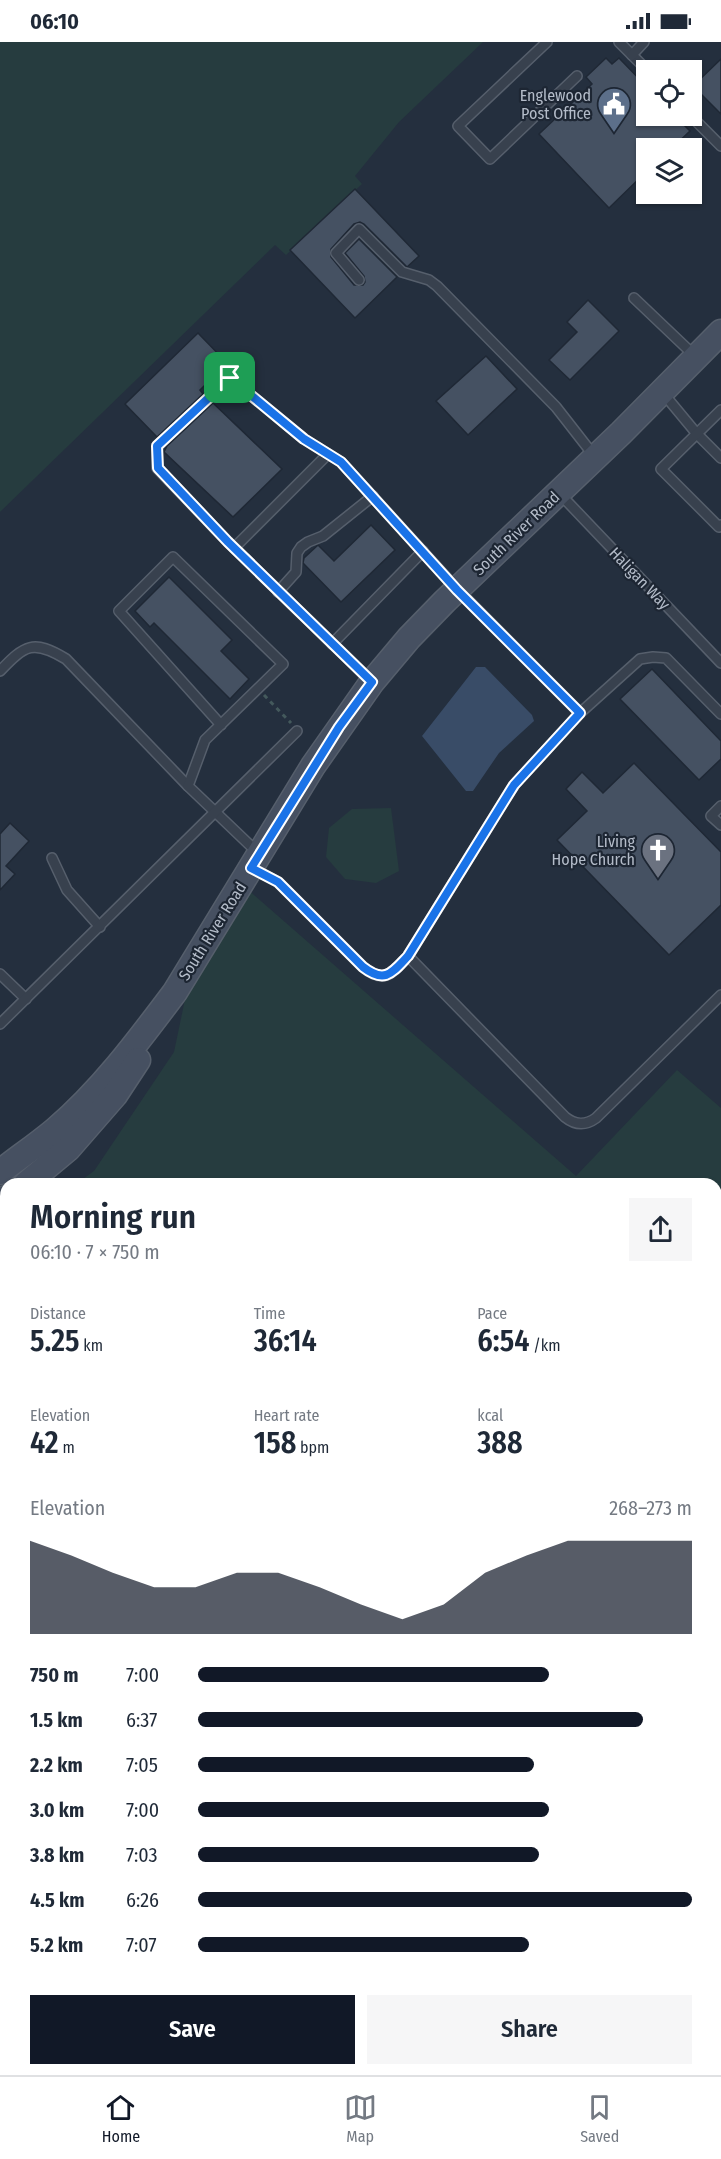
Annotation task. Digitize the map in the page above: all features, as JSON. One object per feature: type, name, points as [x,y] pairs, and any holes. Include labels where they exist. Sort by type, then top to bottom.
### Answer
[{"type":"main road","name":"South River Road","points":[[33,1178],[68,1149],[115,1095],[149,1042],[175,992],[255,861],[339,727],[372,682],[409,638],[721,332]]},
{"type":"main road","name":"South River Road","points":[[0,1172],[56,1130],[89,1097],[146,1031],[175,992]]},
{"type":"lane","points":[[547,42],[458,126],[490,159],[577,76]]},
{"type":"lane","points":[[619,42],[637,60]]},
{"type":"lane","points":[[632,55],[644,42]]},
{"type":"lane","points":[[701,126],[721,146]]},
{"type":"lane","points":[[359,280],[336,253],[359,229],[402,272],[429,280],[437,286],[556,407],[595,457]]},
{"type":"lane","points":[[634,298],[696,357]]},
{"type":"lane","points":[[372,682],[234,548],[158,468],[157,446],[230,378],[304,439],[341,462],[457,590],[580,713]]},
{"type":"lane","points":[[662,392],[697,434],[721,458]]},
{"type":"lane","points":[[721,410],[661,469],[719,527],[721,525]]},
{"type":"lane","points":[[234,548],[328,454]]},
{"type":"lane","name":"Haligan Way","points":[[559,492],[721,663]]},
{"type":"lane","points":[[278,592],[296,572],[297,553],[301,547],[323,536],[373,496]]},
{"type":"lane","points":[[332,644],[423,551]]},
{"type":"lane","points":[[188,786],[205,740],[221,725],[283,664],[173,557],[119,611],[221,725]]},
{"type":"lane","points":[[0,671],[19,651],[30,647],[49,648],[66,658],[215,812],[255,861],[363,967],[377,976],[384,977],[393,972],[408,956],[514,785],[580,713],[640,660],[653,657],[666,658],[721,714]]},
{"type":"lane","points":[[0,1024],[215,812],[295,727]]},
{"type":"lane","points":[[721,806],[711,816],[721,825]]},
{"type":"lane","points":[[52,858],[67,890],[100,927]]},
{"type":"lane","points":[[408,956],[565,1117],[578,1123],[587,1123],[596,1119],[721,995]]},
{"type":"lane","points":[[0,974],[26,999]]},
{"type":"path","points":[[258,688],[295,727]]},
{"type":"green space","points":[[0,42],[483,42],[399,122],[355,176],[362,184],[286,255],[275,245],[0,512]]},
{"type":"green space","points":[[391,808],[399,871],[376,883],[345,879],[326,857],[329,828],[352,809]]},
{"type":"green space","points":[[247,889],[576,1176],[677,1070],[721,1108],[721,1178],[84,1178],[94,1171],[174,1052],[188,985]]},
{"type":"water","points":[[476,667],[485,667],[532,715],[534,721],[499,753],[473,791],[466,791],[422,736]]},
{"type":"building","name":"Englewood Post Office","points":[[606,58],[612,64],[619,58],[636,76],[636,126],[685,126],[690,131],[683,138],[636,138],[636,182],[609,208],[539,134],[592,84],[586,77]]},
{"type":"building","points":[[721,59],[721,114],[702,95],[702,77]]},
{"type":"building","points":[[355,189],[419,256],[407,267],[364,224],[360,222],[354,224],[331,249],[331,257],[354,285],[363,285],[364,276],[345,253],[359,239],[397,277],[355,318],[290,250]]},
{"type":"building","points":[[588,300],[619,331],[570,380],[549,360],[577,332],[567,322]]},
{"type":"building","points":[[198,333],[227,363],[200,390],[203,394],[157,437],[125,404]]},
{"type":"building","points":[[486,356],[517,389],[468,435],[436,401]]},
{"type":"building","points":[[213,403],[282,469],[233,517],[164,452],[167,446]]},
{"type":"building","points":[[371,525],[395,550],[341,602],[303,563],[304,558],[318,545],[334,561]]},
{"type":"building","points":[[169,577],[232,640],[221,651],[249,679],[230,699],[154,623],[150,627],[135,611]]},
{"type":"building","points":[[652,669],[721,741],[721,759],[699,780],[620,699]]},
{"type":"building","name":"Living Hope Church","points":[[634,763],[721,852],[721,905],[669,955],[557,840],[587,811],[566,789],[582,772],[603,793]]},
{"type":"building","points":[[10,823],[29,841],[6,866],[15,874],[0,890],[0,834]]},
{"type":"place","name":"Englewood Post Office","points":[[614,133]]},
{"type":"place","name":"Living Hope Church","points":[[658,879]]},
{"type":"route","points":[[230,378],[304,439],[341,462],[457,590],[580,713],[514,785],[408,956],[393,972],[384,977],[377,976],[363,967],[278,882],[251,868],[313,766],[372,682],[228,542],[158,468],[157,446],[230,378]]}]
